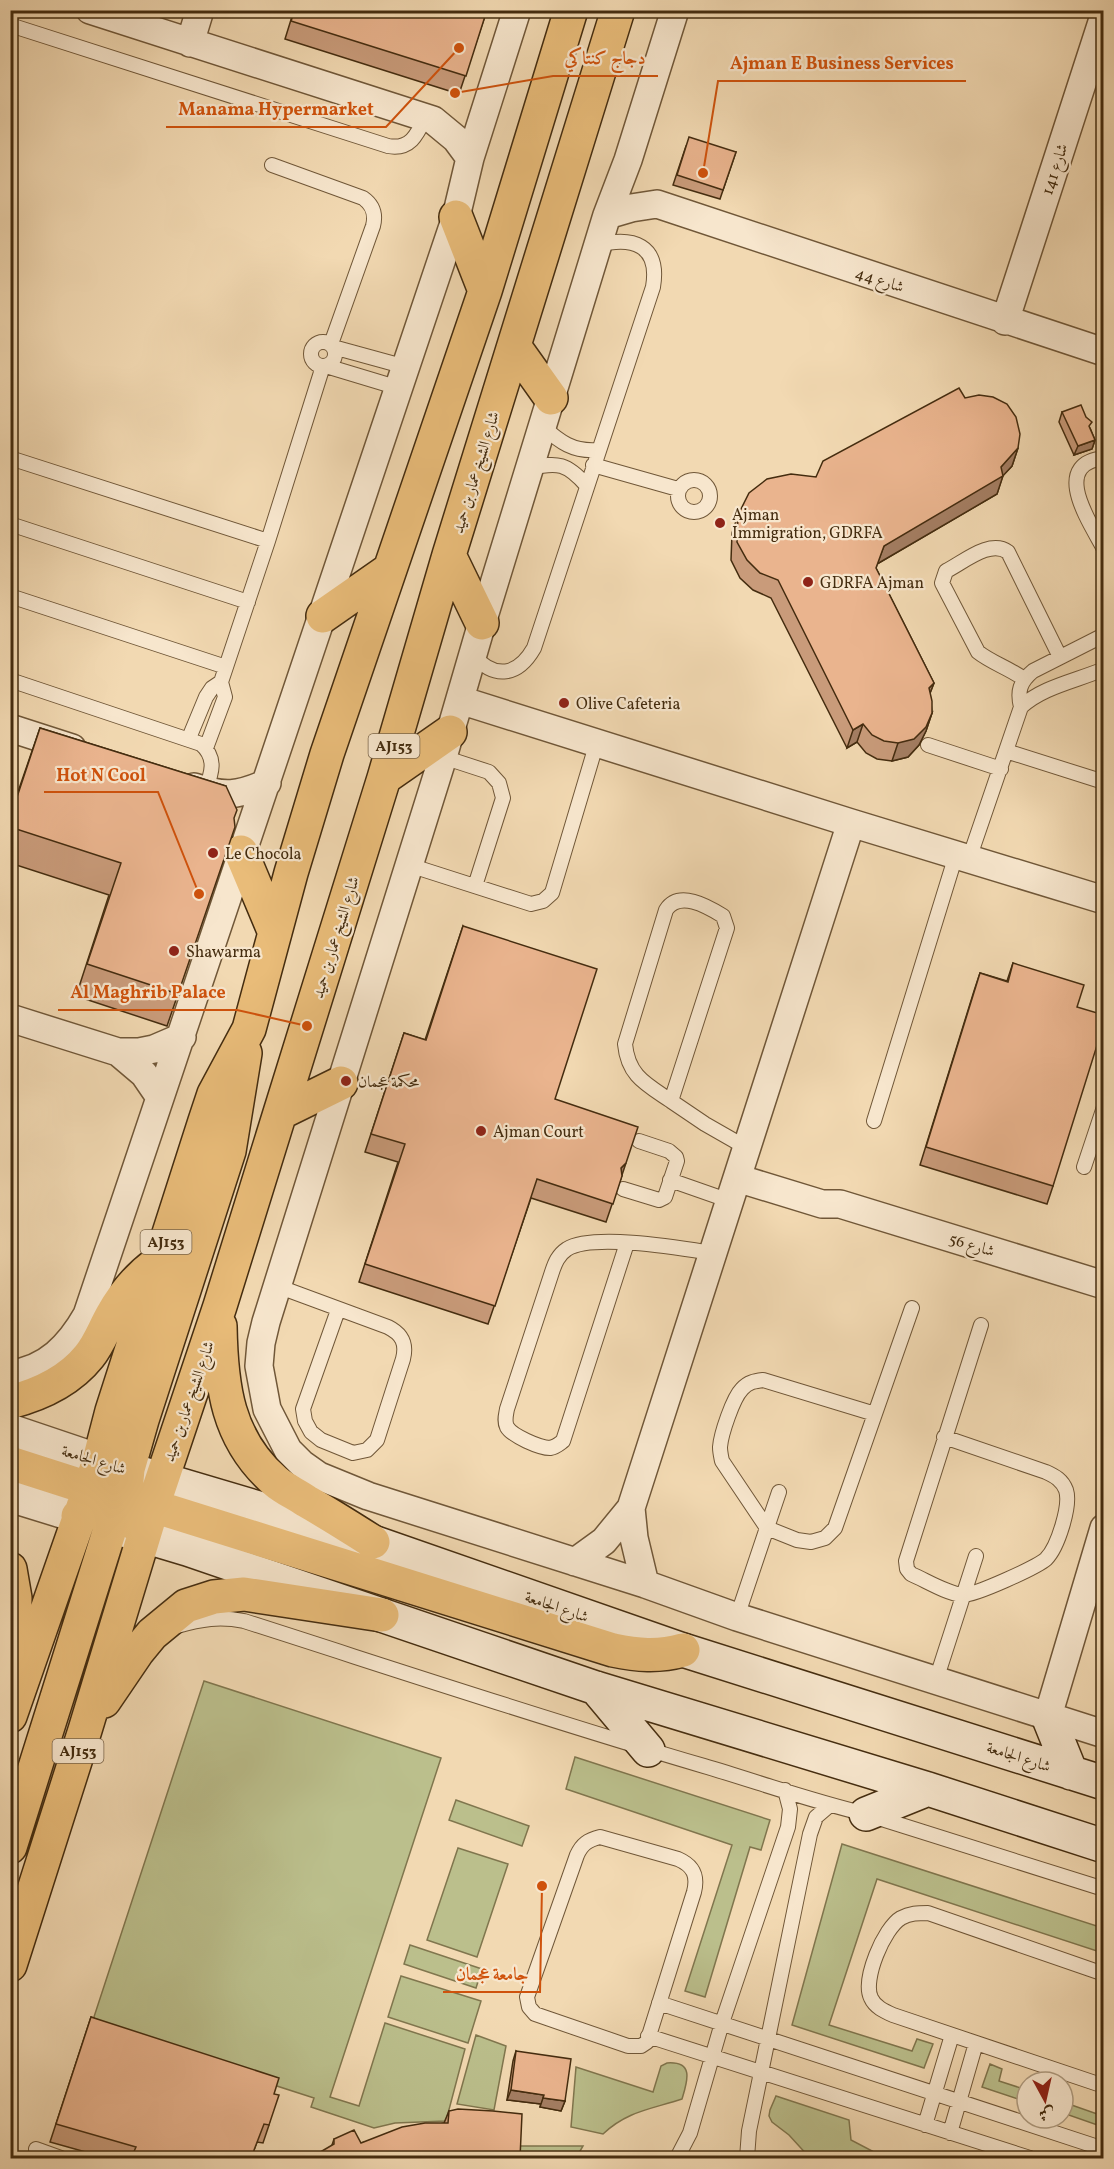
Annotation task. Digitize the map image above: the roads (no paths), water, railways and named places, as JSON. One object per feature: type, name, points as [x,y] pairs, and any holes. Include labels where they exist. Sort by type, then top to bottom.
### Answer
[{"type":"main road","name":"شارع الشيخ عمار بن حميد","points":[[10,1965],[85,1730],[120,1498],[112,1411],[214,1094],[249,1029],[327,754],[485,291],[571,10]]},
{"type":"main road","name":"شارع الشيخ عمار بن حميد","points":[[11,1715],[220,1306],[618,10]]},
{"type":"main road","points":[[456,217],[485,291]]},
{"type":"main road","points":[[514,346],[547,412]]},
{"type":"main road","points":[[449,555],[482,623]]},
{"type":"main road","points":[[323,616],[389,570]]},
{"type":"main road","points":[[384,778],[447,745]]},
{"type":"main road","points":[[245,841],[275,933]]},
{"type":"main road","points":[[10,1847],[120,1498],[142,1420],[229,1151],[249,1029]]},
{"type":"main road","points":[[280,1113],[341,1083]]},
{"type":"main road","points":[[10,1402],[54,1387],[73,1373],[90,1355],[120,1301],[132,1286],[160,1260]]},
{"type":"main road","points":[[220,1306],[220,1360],[225,1394],[234,1425],[243,1445],[277,1483],[373,1542]]},
{"type":"main road","name":"شارع الجامعة","points":[[10,1431],[120,1498],[382,1615],[596,1688],[928,1789],[1104,1846]]},
{"type":"main road","points":[[10,1463],[612,1650],[651,1655],[683,1650]]},
{"type":"main road","name":"شارع الجامعة","points":[[10,1496],[120,1498],[373,1542],[683,1650],[1104,1783]]},
{"type":"main road","points":[[10,1569],[15,1598],[11,1715]]},
{"type":"main road","points":[[85,1730],[138,1651],[152,1634],[186,1606],[214,1597],[234,1595],[273,1598],[382,1615]]},
{"type":"main road","points":[[596,1688],[648,1750]]},
{"type":"main road","points":[[1048,1716],[1071,1773]]},
{"type":"main road","points":[[866,1814],[928,1789]]},
{"type":"street","points":[[90,10],[429,119],[456,139],[470,158]]},
{"type":"street","points":[[190,43],[200,10]]},
{"type":"street","points":[[10,1374],[40,1365],[59,1353],[75,1336],[87,1315],[456,217],[470,158],[517,10]]},
{"type":"street","points":[[675,10],[628,160],[607,215],[447,745],[261,1343],[259,1365],[267,1409],[288,1450],[303,1464],[319,1476],[368,1496],[645,1584],[736,1617],[1104,1734]]},
{"type":"street","name":"شارع 141","points":[[1005,321],[1104,16]]},
{"type":"street","points":[[429,119],[465,116],[486,108]]},
{"type":"street","points":[[628,160],[657,204]]},
{"type":"street","name":"شارع 44","points":[[607,215],[657,204],[1104,352]]},
{"type":"street","points":[[460,700],[1104,900]]},
{"type":"street","points":[[10,728],[97,756]]},
{"type":"street","points":[[173,780],[211,793],[236,811],[245,841]]},
{"type":"street","points":[[211,793],[243,791],[267,783]]},
{"type":"street","points":[[575,1562],[604,1542],[631,1508],[851,823]]},
{"type":"street","points":[[10,1018],[118,1052],[154,1049],[182,1037]]},
{"type":"street","points":[[118,1052],[135,1065],[159,1096]]},
{"type":"street","name":"شارع 56","points":[[739,1172],[821,1190],[840,1204],[1104,1285]]},
{"type":"street","points":[[631,1508],[645,1584]]},
{"type":"street","points":[[1048,1716],[1104,1528]]},
{"type":"lane","points":[[10,25],[388,146],[401,146],[412,141],[429,119]]},
{"type":"lane","points":[[189,738],[209,692],[221,682],[324,366],[333,360],[335,351],[332,346],[373,226],[375,213],[363,198],[272,165]]},
{"type":"lane","points":[[473,655],[483,667],[498,672],[513,670],[526,661],[534,648],[653,286],[655,272],[651,259],[642,248],[629,241],[598,244]]},
{"type":"lane","points":[[321,342],[402,377],[318,365],[311,358],[313,348],[321,342]]},
{"type":"lane","points":[[547,412],[568,447],[588,451],[598,450]]},
{"type":"lane","points":[[10,458],[268,541]]},
{"type":"lane","points":[[1104,458],[1089,462],[1081,470],[1076,480],[1076,492],[1104,549]]},
{"type":"lane","points":[[530,468],[548,464],[566,467],[587,486]]},
{"type":"lane","points":[[593,465],[678,489]]},
{"type":"lane","points":[[10,524],[248,602]]},
{"type":"lane","points":[[1024,679],[978,652],[942,582],[946,571],[992,547],[1001,547],[1008,552],[1060,657]]},
{"type":"lane","points":[[10,596],[226,667]]},
{"type":"lane","points":[[874,1121],[963,857],[1000,769],[1021,707],[1018,697],[1020,687],[1024,679],[1033,671],[1104,635]]},
{"type":"lane","points":[[1021,707],[1044,692],[1104,669]]},
{"type":"lane","points":[[10,680],[189,738],[206,748],[213,764],[211,793]]},
{"type":"lane","points":[[206,748],[225,697],[221,682]]},
{"type":"lane","points":[[409,865],[531,904],[543,901],[552,893],[597,742]]},
{"type":"lane","points":[[447,745],[489,772],[499,783],[502,798],[500,812],[475,885]]},
{"type":"lane","points":[[928,745],[1000,769]]},
{"type":"lane","points":[[1006,751],[1104,782]]},
{"type":"lane","points":[[670,1180],[739,1172],[705,1124],[671,1101],[643,1082],[632,1071],[626,1058],[625,1044],[666,910],[670,904],[678,900],[686,900],[723,916],[727,928],[671,1101]]},
{"type":"lane","points":[[1084,1167],[1104,1107]]},
{"type":"lane","points":[[623,1189],[662,1199],[665,1197],[676,1156],[669,1151],[639,1141]]},
{"type":"lane","points":[[627,1243],[563,1441],[549,1448],[512,1434],[505,1418],[507,1408],[556,1260],[566,1250],[579,1244],[627,1243],[712,1253]]},
{"type":"lane","points":[[278,1286],[397,1331],[404,1340],[406,1349],[377,1440],[367,1450],[353,1453],[321,1440],[311,1432],[305,1421],[303,1409],[338,1310]]},
{"type":"lane","points":[[875,1414],[763,1380],[751,1382],[741,1389],[721,1439],[722,1461],[766,1528],[797,1540],[811,1542],[825,1538],[835,1528],[875,1414],[912,1308]]},
{"type":"lane","points":[[945,1437],[1046,1472],[1059,1478],[1066,1491],[1066,1506],[1058,1543],[1046,1558],[1030,1569],[969,1595],[911,1574],[907,1569],[906,1561],[945,1437],[981,1325]]},
{"type":"lane","points":[[736,1617],[779,1492]]},
{"type":"lane","points":[[936,1680],[976,1556]]},
{"type":"lane","points":[[152,1634],[210,1618],[244,1621],[648,1750],[866,1814],[1104,1889]]},
{"type":"lane","points":[[677,2158],[690,2133],[722,2024],[781,1848],[789,1819],[785,1790]]},
{"type":"lane","points":[[747,2158],[749,2131],[812,1825],[822,1811],[830,1805]]},
{"type":"lane","points":[[610,1838],[678,1859],[688,1863],[694,1872],[696,1882],[659,2003],[647,2042],[641,2046],[628,2046],[535,2014],[529,2007],[527,1997],[577,1855],[581,1845],[590,1839],[610,1838]]},
{"type":"lane","points":[[781,1848],[806,1857]]},
{"type":"lane","points":[[1104,1974],[928,1913],[912,1913],[899,1919],[888,1930],[868,1984],[871,1998],[880,2009],[892,2015],[1104,2086]]},
{"type":"lane","points":[[659,2003],[1104,2149]]},
{"type":"lane","points":[[925,2125],[952,2035]]},
{"type":"lane","points":[[648,2036],[1030,2158]]},
{"type":"lane","points":[[951,2133],[976,2043]]},
{"type":"lane","points":[[36,2149],[62,2158]]},
{"type":"place","name":"Manama Hypermarket","points":[[459,48]]},
{"type":"place","name":"دجاج كنتاكي","points":[[455,93]]},
{"type":"place","name":"Ajman E Business Services","points":[[703,173]]},
{"type":"place","name":"Ajman Immigration, GDRFA","points":[[720,523]]},
{"type":"place","name":"GDRFA Ajman","points":[[808,582]]},
{"type":"place","name":"Olive Cafeteria","points":[[564,703]]},
{"type":"place","name":"Le Chocola","points":[[213,853]]},
{"type":"place","name":"Hot N Cool","points":[[199,894]]},
{"type":"place","name":"Shawarma","points":[[174,951]]},
{"type":"place","name":"Al Maghrib Palace","points":[[307,1026]]},
{"type":"place","name":"محكمة عجمان","points":[[346,1081]]},
{"type":"place","name":"Ajman Court","points":[[481,1131]]},
{"type":"place","name":"جامعة عجمان","points":[[542,1886]]}]
